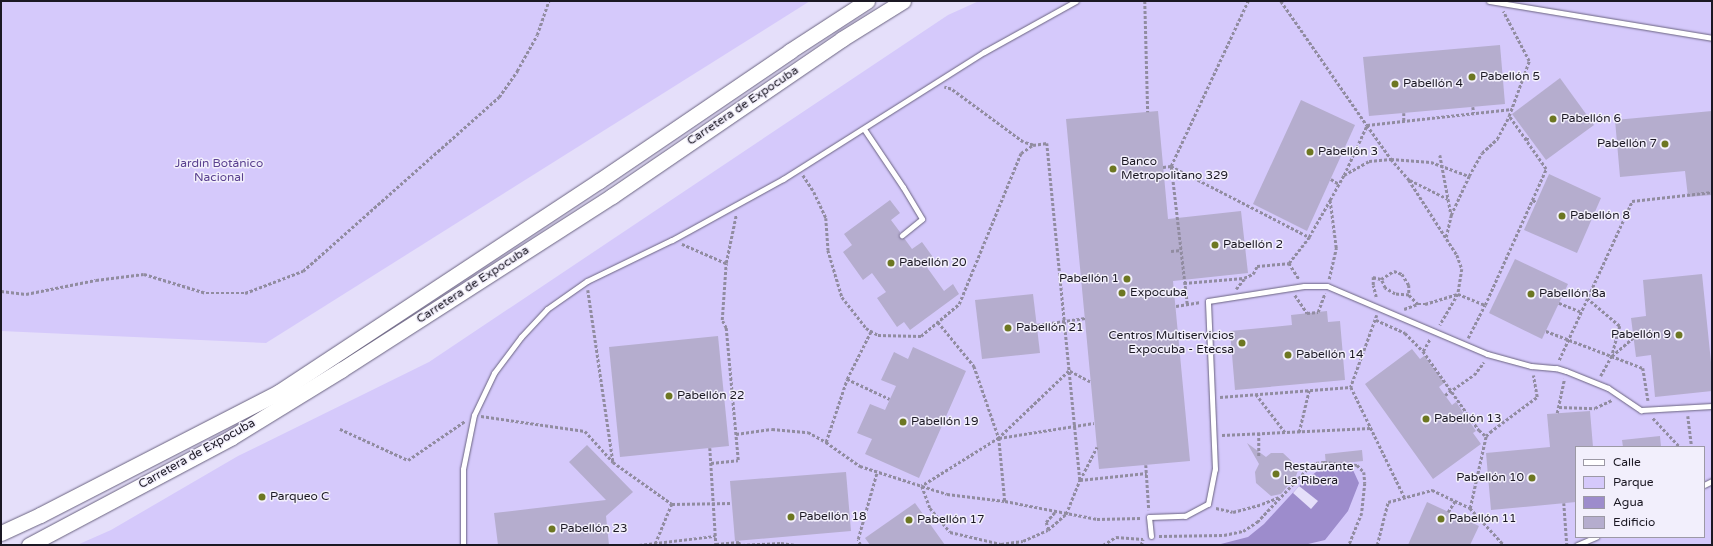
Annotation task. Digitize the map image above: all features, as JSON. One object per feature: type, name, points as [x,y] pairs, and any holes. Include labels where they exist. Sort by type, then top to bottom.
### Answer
[{"type":"main road","name":"Carretera de Expocuba","points":[[1,533],[40,515],[279,392],[580,194],[790,51],[867,1]]},
{"type":"main road","name":"Carretera de Expocuba","points":[[29,545],[232,437],[341,370],[605,200],[835,44],[903,1]]},
{"type":"lane","points":[[463,545],[463,469],[474,415],[494,373],[547,308],[587,281],[672,240],[799,169],[984,52],[1076,1]]},
{"type":"lane","points":[[1489,1],[1712,38]]},
{"type":"lane","points":[[864,129],[903,187],[922,219],[902,235]]},
{"type":"lane","points":[[1150,536],[1149,518],[1185,516],[1208,504],[1215,469],[1208,301],[1304,286],[1327,286],[1487,354],[1532,366],[1556,368],[1597,383],[1621,396],[1641,410],[1712,406]]},
{"type":"lane","points":[[1577,545],[1594,538]]},
{"type":"path","points":[[1,291],[26,294],[96,280],[144,274],[206,293],[245,293],[303,271],[499,96],[517,71],[537,35],[549,1]]},
{"type":"path","points":[[1145,1],[1148,112]]},
{"type":"path","points":[[1187,304],[1171,166],[1248,1]]},
{"type":"path","points":[[1281,1],[1366,125],[1410,180],[1457,255],[1462,269],[1458,294],[1423,351]]},
{"type":"path","points":[[1446,237],[1451,214],[1469,176],[1482,153],[1497,139],[1509,116],[1529,61],[1498,2]]},
{"type":"path","points":[[934,85],[951,88],[1023,142],[1033,145]]},
{"type":"path","points":[[1473,107],[1474,113]]},
{"type":"path","points":[[1366,125],[1512,109]]},
{"type":"path","points":[[1404,113],[1404,121]]},
{"type":"path","points":[[1464,345],[1486,305],[1546,169],[1509,116]]},
{"type":"path","points":[[1184,283],[1244,278],[1253,274],[1257,266],[1289,263],[1309,236],[1339,184],[1366,125]]},
{"type":"path","points":[[799,169],[814,192],[826,218],[828,250],[842,297],[866,328],[878,335],[921,336],[959,304],[1021,153],[1033,145],[1046,143],[1080,480]]},
{"type":"path","points":[[1440,155],[1451,214]]},
{"type":"path","points":[[1344,175],[1369,161],[1392,159],[1431,162],[1469,176]]},
{"type":"path","points":[[1163,167],[1171,166],[1309,236]]},
{"type":"path","points":[[1330,180],[1339,184]]},
{"type":"path","points":[[1410,180],[1448,199]]},
{"type":"path","points":[[1556,368],[1632,201],[1712,192]]},
{"type":"path","points":[[1290,288],[1307,313],[1318,312],[1327,286],[1336,248],[1330,200]]},
{"type":"path","points":[[711,463],[738,460],[726,328],[722,320],[726,263],[738,202]]},
{"type":"path","points":[[672,240],[726,263]]},
{"type":"path","points":[[1171,251],[1181,250]]},
{"type":"path","points":[[1289,263],[1304,286]]},
{"type":"path","points":[[1405,498],[1351,387],[1380,309],[1373,285],[1373,277],[1381,279],[1394,271],[1402,274],[1408,285],[1409,294],[1418,304]]},
{"type":"path","points":[[1381,279],[1385,288],[1394,294],[1409,294]]},
{"type":"path","points":[[587,281],[613,462]]},
{"type":"path","points":[[1403,310],[1418,304],[1425,304],[1458,294],[1486,305]]},
{"type":"path","points":[[1588,298],[1620,326],[1612,356],[1597,383]]},
{"type":"path","points":[[1176,306],[1208,301]]},
{"type":"path","points":[[1559,303],[1581,312]]},
{"type":"path","points":[[1036,325],[1084,318]]},
{"type":"path","points":[[1376,320],[1405,333],[1423,351],[1479,430],[1486,436]]},
{"type":"path","points":[[938,322],[974,366],[999,438],[1005,501]]},
{"type":"path","points":[[826,442],[847,379],[871,331]]},
{"type":"path","points":[[1546,331],[1643,368],[1649,410]]},
{"type":"path","points":[[1612,356],[1633,338]]},
{"type":"path","points":[[1445,395],[1474,375],[1482,366],[1487,354]]},
{"type":"path","points":[[1470,508],[1486,436],[1537,397],[1532,366]]},
{"type":"path","points":[[1069,371],[1090,382]]},
{"type":"path","points":[[922,486],[999,438],[1069,371]]},
{"type":"path","points":[[1558,413],[1566,371]]},
{"type":"path","points":[[847,379],[890,399]]},
{"type":"path","points":[[1212,398],[1351,387]]},
{"type":"path","points":[[1299,432],[1310,390]]},
{"type":"path","points":[[1256,394],[1286,432]]},
{"type":"path","points":[[1559,407],[1595,408],[1621,396]]},
{"type":"path","points":[[1687,407],[1692,446]]},
{"type":"path","points":[[1641,410],[1657,421],[1679,446]]},
{"type":"path","points":[[340,429],[408,460],[474,415],[585,431],[613,462],[672,504],[732,503]]},
{"type":"path","points":[[999,438],[1094,423]]},
{"type":"path","points":[[1213,436],[1371,428]]},
{"type":"path","points":[[736,434],[772,429],[808,432],[826,442],[860,466],[947,494],[1005,501],[1054,512],[1097,519],[1149,518],[1146,465]]},
{"type":"path","points":[[1259,433],[1259,457]]},
{"type":"path","points":[[922,486],[930,508],[950,532],[1001,544],[1023,541],[1048,530],[1066,514],[1096,446]]},
{"type":"path","points":[[710,448],[716,544],[740,542],[741,545],[781,543],[796,545]]},
{"type":"path","points":[[1103,545],[1116,537],[1143,539],[1150,536],[1224,535],[1243,531],[1257,522],[1308,467],[1316,463],[1324,462],[1357,465],[1364,472],[1365,483],[1362,513],[1349,545]]},
{"type":"path","points":[[860,545],[858,539],[877,472]]},
{"type":"path","points":[[1080,480],[1147,473]]},
{"type":"path","points":[[1377,545],[1388,502],[1432,490],[1470,508],[1504,545]]},
{"type":"path","points":[[1208,504],[1222,511],[1233,512],[1262,504],[1281,496]]},
{"type":"path","points":[[1448,512],[1455,501]]},
{"type":"path","points":[[1564,503],[1567,545]]},
{"type":"path","points":[[655,544],[672,504]]},
{"type":"path","points":[[1048,530],[1046,522],[1054,512]]},
{"type":"path","points":[[639,545],[715,536]]},
{"type":"path","points":[[1141,545],[1143,539]]},
{"type":"green space","name":"Jardín Botánico Nacional","points":[[1,1],[810,1],[266,343],[1,331]]},
{"type":"green space","name":"Expocuba","points":[[979,1],[1712,1],[1712,545],[77,545],[111,530],[238,456],[429,362],[948,15]]},
{"type":"water","points":[[1343,466],[1353,470],[1359,483],[1348,511],[1325,540],[1304,545],[1217,545],[1248,537],[1264,524],[1299,486],[1316,472]]},
{"type":"pier","points":[[1299,486],[1318,501],[1311,509],[1293,493]]},
{"type":"building","points":[[1500,45],[1505,104],[1369,116],[1363,57]]},
{"type":"building","name":"Pabellón 6","points":[[1560,78],[1594,125],[1546,160],[1512,114]]},
{"type":"building","name":"Pabellón 3","points":[[1301,100],[1355,125],[1307,231],[1253,204]]},
{"type":"building","name":"Pabellón 1","points":[[1158,111],[1168,219],[1241,211],[1248,273],[1173,281],[1190,461],[1099,469],[1066,119]]},
{"type":"building","name":"Pabellón 7","points":[[1712,111],[1712,195],[1688,197],[1685,171],[1620,177],[1615,120]]},
{"type":"building","name":"Pabellón 8","points":[[1549,174],[1601,198],[1577,253],[1524,230]]},
{"type":"building","name":"Pabellón 20","points":[[890,200],[900,213],[891,220],[900,232],[899,237],[904,238],[912,249],[922,242],[935,260],[926,266],[944,291],[953,284],[959,294],[910,330],[904,322],[897,327],[877,298],[886,292],[872,273],[863,280],[843,252],[852,245],[844,234]]},
{"type":"building","name":"Pabellón 8a","points":[[1515,259],[1568,284],[1542,339],[1489,313]]},
{"type":"building","name":"Pabellón 9","points":[[1702,274],[1712,372],[1712,391],[1655,397],[1651,355],[1636,357],[1631,318],[1646,316],[1643,280]]},
{"type":"building","name":"Pabellón 21","points":[[1033,294],[1040,353],[982,359],[975,300]]},
{"type":"building","name":"Pabellón 14","points":[[1327,311],[1328,322],[1340,321],[1345,380],[1235,390],[1230,331],[1292,325],[1291,315]]},
{"type":"building","name":"Pabellón 22","points":[[718,336],[729,446],[620,457],[609,347]]},
{"type":"building","name":"Pabellón 19","points":[[913,347],[966,371],[919,478],[865,454],[872,439],[857,433],[870,404],[885,410],[896,386],[881,380],[894,352],[908,359]]},
{"type":"building","name":"Pabellón 13","points":[[1412,349],[1420,359],[1424,356],[1444,383],[1439,387],[1452,405],[1456,402],[1476,431],[1473,433],[1481,444],[1433,479],[1365,384]]},
{"type":"building","name":"Pabellón 10","points":[[1590,411],[1593,446],[1575,446],[1575,502],[1491,510],[1486,453],[1550,447],[1547,414]]},
{"type":"building","points":[[1660,436],[1661,446],[1623,446],[1622,440]]},
{"type":"building","name":"Restaurante La Ribera","points":[[1247,443],[1266,457],[1271,453],[1283,453],[1299,468],[1296,476],[1281,494],[1271,496],[1256,483],[1255,472],[1259,464]]},
{"type":"building","name":"Pabellón 23","points":[[587,445],[633,492],[606,516],[609,545],[498,545],[494,513],[606,500],[569,462]]},
{"type":"building","points":[[1362,450],[1363,461],[1326,465],[1325,454]]},
{"type":"building","name":"Pabellón 18","points":[[846,472],[851,531],[735,541],[730,481]]},
{"type":"building","name":"Pabellón 11","points":[[1427,502],[1479,526],[1470,545],[1408,545]]},
{"type":"building","name":"Pabellón 17","points":[[915,503],[945,545],[870,545],[865,538]]},
{"type":"place","name":"Pabellón 5","points":[[1472,77]]},
{"type":"place","name":"Pabellón 4","points":[[1395,84]]},
{"type":"place","name":"Pabellón 6","points":[[1553,119]]},
{"type":"place","name":"Pabellón 7","points":[[1665,144]]},
{"type":"place","name":"Pabellón 3","points":[[1310,152]]},
{"type":"place","name":"Banco Metropolitano 329","points":[[1113,169]]},
{"type":"place","name":"Pabellón 8","points":[[1562,216]]},
{"type":"place","name":"Pabellón 2","points":[[1215,245]]},
{"type":"place","name":"Pabellón 20","points":[[891,263]]},
{"type":"place","name":"Pabellón 1","points":[[1127,279]]},
{"type":"place","name":"Expocuba","points":[[1122,293]]},
{"type":"place","name":"Pabellón 8a","points":[[1531,294]]},
{"type":"place","name":"Pabellón 21","points":[[1008,328]]},
{"type":"place","name":"Pabellón 9","points":[[1679,335]]},
{"type":"place","name":"Centros Multiservicios Expocuba - Etecsa","points":[[1242,343]]},
{"type":"place","name":"Pabellón 14","points":[[1288,355]]},
{"type":"place","name":"Pabellón 22","points":[[669,396]]},
{"type":"place","name":"Pabellón 13","points":[[1426,419]]},
{"type":"place","name":"Pabellón 19","points":[[903,422]]},
{"type":"place","name":"Restaurante La Ribera","points":[[1276,474]]},
{"type":"place","name":"Pabellón 10","points":[[1532,478]]},
{"type":"place","name":"Parqueo C","points":[[262,497]]},
{"type":"place","name":"Pabellón 18","points":[[791,517]]},
{"type":"place","name":"Pabellón 11","points":[[1441,519]]},
{"type":"place","name":"Pabellón 17","points":[[909,520]]},
{"type":"place","name":"Pabellón 23","points":[[552,529]]}]
